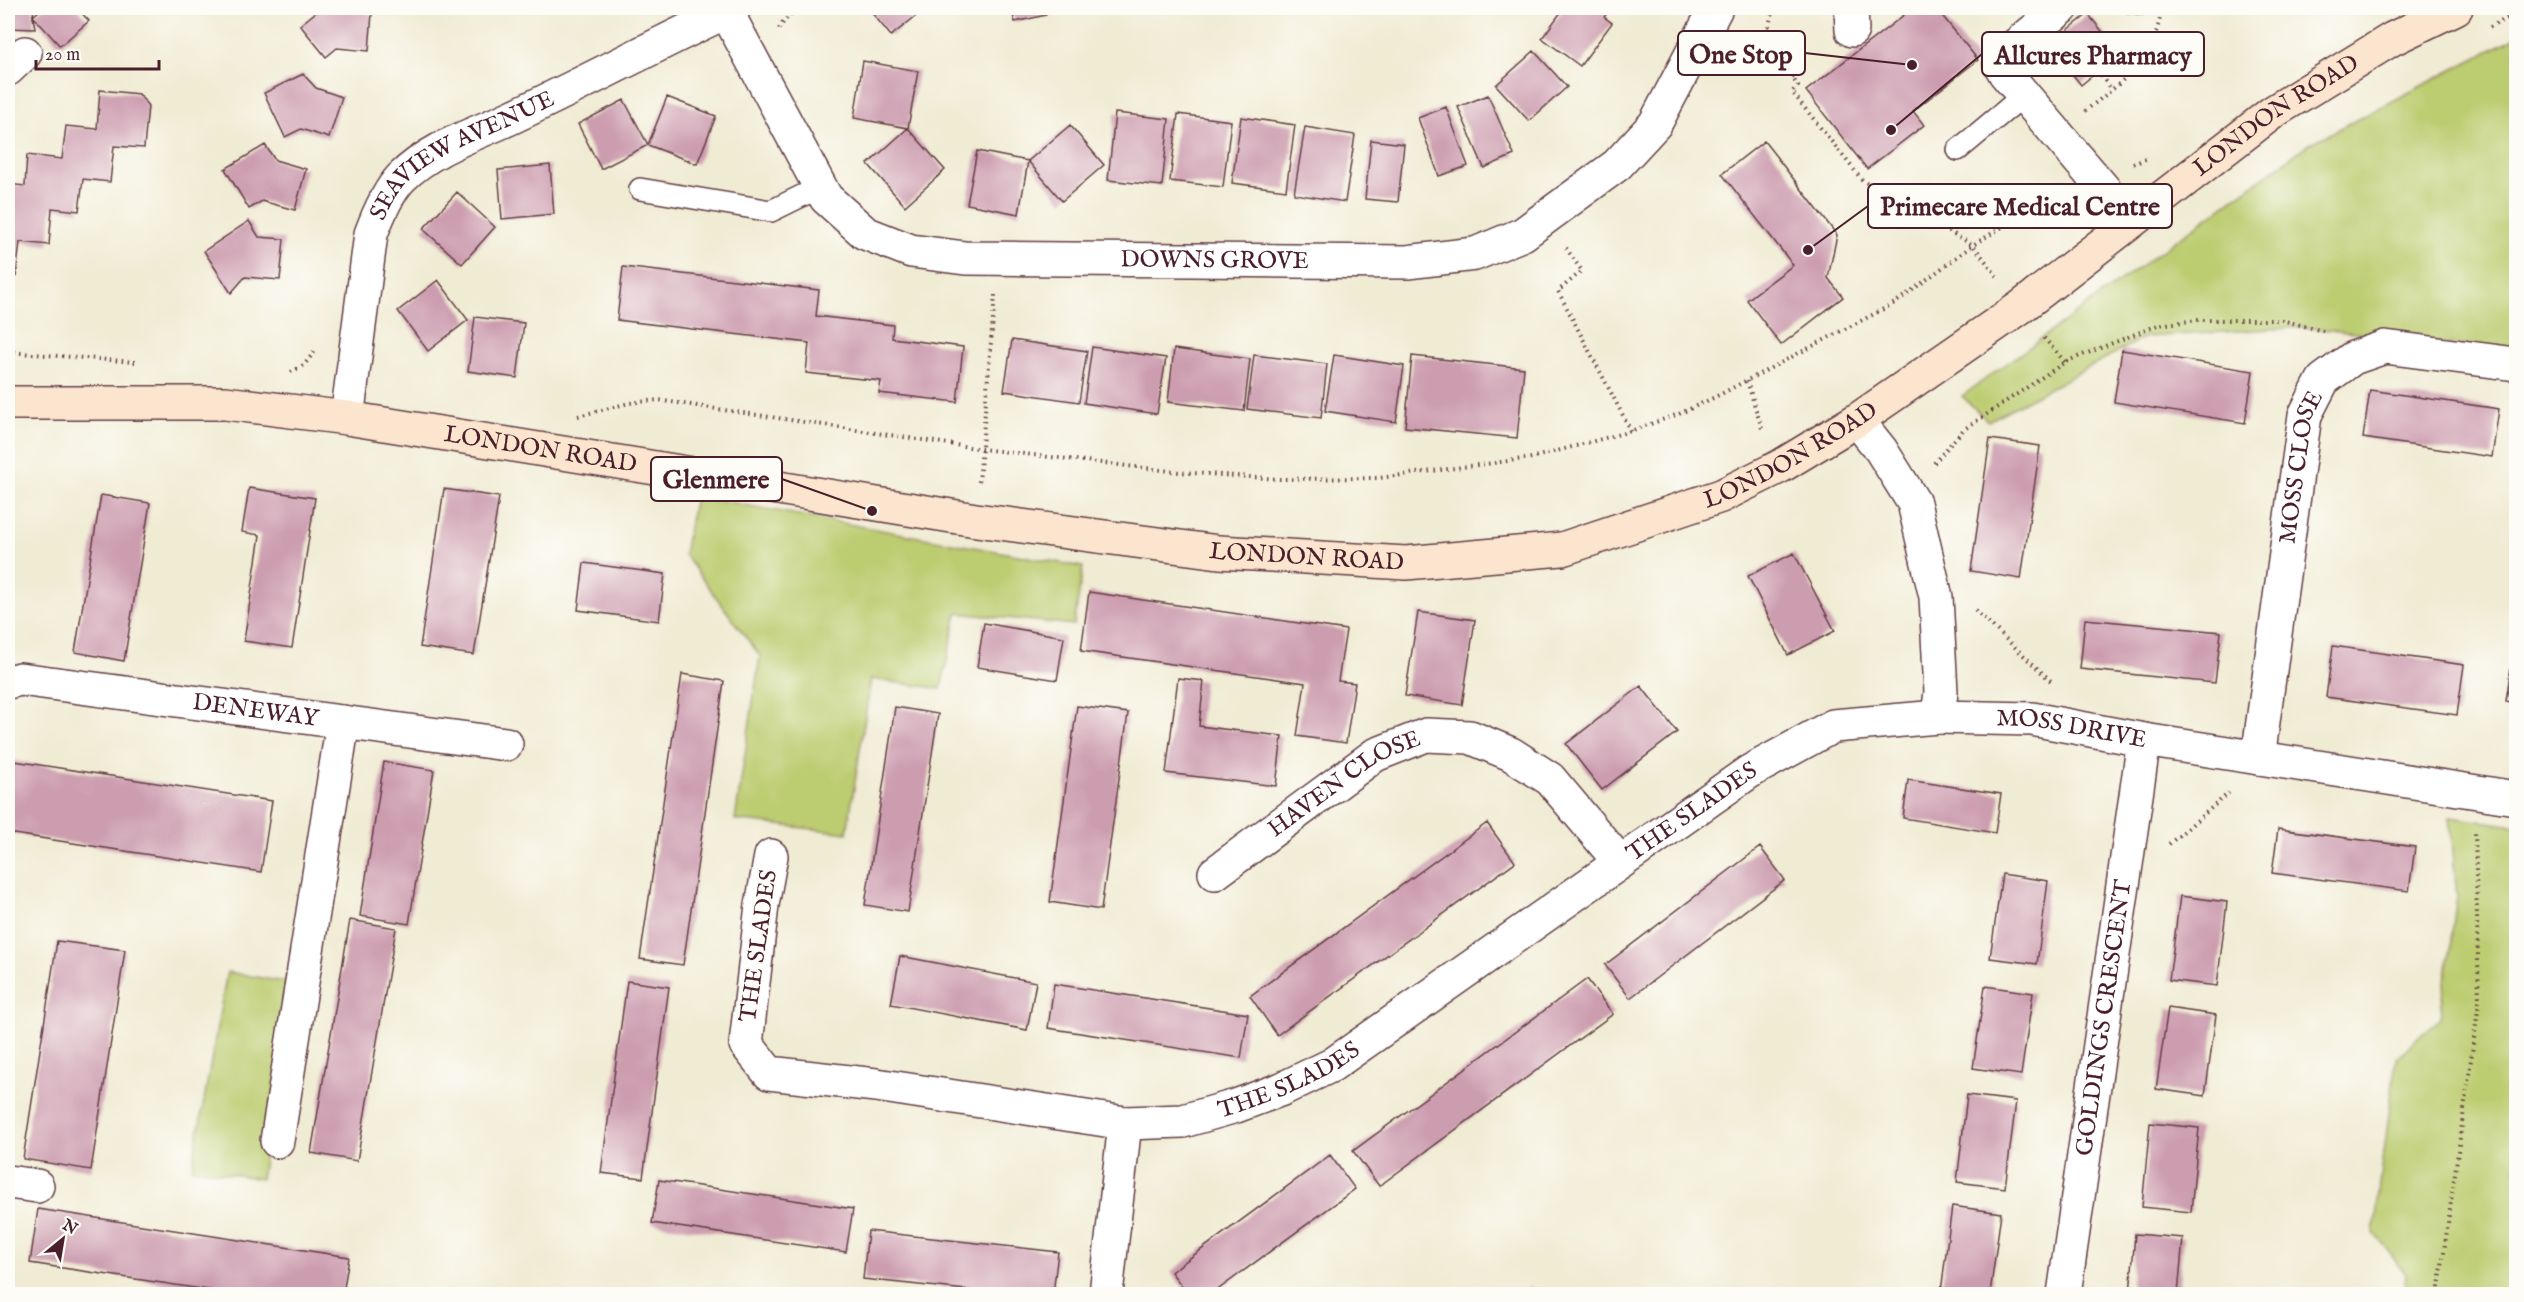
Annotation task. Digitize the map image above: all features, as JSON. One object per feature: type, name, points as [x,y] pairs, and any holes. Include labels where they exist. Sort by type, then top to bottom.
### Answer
[{"type":"main road","name":"LONDON ROAD","points":[[8,403],[225,404],[347,418],[976,520],[1218,552],[1406,563],[1562,549],[1721,496],[1781,466],[1857,420],[2021,307],[2273,112],[2392,39],[2456,8]]},
{"type":"street","name":"DOWNS GROVE","points":[[730,9],[826,198],[865,233],[911,251],[966,258],[1407,262],[1475,254],[1523,234],[1617,165],[1655,124],[1716,8]]},
{"type":"street","points":[[2062,8],[2005,54],[2000,64],[2131,220]]},
{"type":"street","name":"SEAVIEW AVENUE","points":[[347,418],[371,234],[379,211],[400,179],[425,159],[455,141],[511,117],[730,9]]},
{"type":"street","name":"MOSS CLOSE","points":[[2258,758],[2305,415],[2323,380],[2353,358],[2385,347],[2517,364]]},
{"type":"street","points":[[1857,420],[1881,450],[1914,503],[1936,597],[1941,692],[1938,717]]},
{"type":"street","name":"DENEWAY","points":[[8,682],[20,679],[506,744]]},
{"type":"street","name":"MOSS DRIVE","points":[[1938,717],[2032,718],[2144,740],[2517,798]]},
{"type":"street","name":"THE SLADES","points":[[771,856],[762,905],[746,1044],[769,1073],[876,1085],[1125,1124],[1183,1121],[1282,1089],[1332,1065],[1619,861],[1749,772],[1833,726],[1938,717]]},
{"type":"street","points":[[277,1141],[343,722]]},
{"type":"street","name":"HAVEN CLOSE","points":[[1215,873],[1376,755],[1426,735],[1470,737],[1511,754],[1550,778],[1619,861]]},
{"type":"street","name":"GOLDINGS CRESCENT","points":[[2064,1294],[2144,740]]},
{"type":"street","points":[[1106,1294],[1125,1124]]},
{"type":"lane","points":[[1958,150],[2024,95]]},
{"type":"lane","points":[[640,189],[771,211],[820,187]]},
{"type":"path","points":[[775,37],[783,21],[798,8]]},
{"type":"path","points":[[1773,8],[1769,26],[1802,70],[1792,77],[1798,86],[1792,92],[1863,182],[1973,245],[2021,307]]},
{"type":"path","points":[[2077,117],[2145,58],[2158,30],[2162,8]]},
{"type":"path","points":[[2098,71],[2111,89]]},
{"type":"path","points":[[575,417],[629,403],[658,400],[982,449],[1179,472],[1279,479],[1379,478],[1531,458],[1679,414],[1747,381],[1895,303],[1973,245],[2070,185],[2092,174]]},
{"type":"path","points":[[1546,217],[1582,271],[1558,291],[1631,430]]},
{"type":"path","points":[[976,520],[998,258]]},
{"type":"path","points":[[1928,470],[1963,430],[2065,362],[2158,326],[2198,320],[2282,320],[2328,332]]},
{"type":"path","points":[[1747,381],[1767,445],[1781,466]]},
{"type":"path","points":[[1967,602],[2058,688]]},
{"type":"path","points":[[2160,851],[2233,790]]},
{"type":"path","points":[[2438,1294],[2479,1003],[2474,813],[2478,792]]},
{"type":"green space","points":[[2516,37],[2516,352],[2304,327],[2145,337],[1988,421],[1962,396],[2306,146]]},
{"type":"green space","points":[[695,496],[1083,567],[1074,625],[957,613],[941,689],[871,679],[847,833],[735,820],[760,656],[684,554]]},
{"type":"green space","points":[[2450,817],[2516,826],[2516,1294],[2404,1294],[2406,1274],[2374,1233],[2396,1058],[2440,1018],[2457,897]]},
{"type":"green space","points":[[227,972],[292,983],[261,1179],[192,1168]]},
{"type":"building","points":[[8,8],[34,8],[35,29],[8,28]]},
{"type":"building","points":[[42,8],[77,8],[89,21],[60,46],[33,16]]},
{"type":"building","points":[[321,8],[345,8],[347,11],[372,13],[369,51],[337,48],[326,57],[300,25]]},
{"type":"building","points":[[868,8],[926,8],[891,36]]},
{"type":"building","points":[[1011,8],[1044,8],[1046,15],[1015,22]]},
{"type":"building","points":[[1564,8],[1611,8],[1604,17],[1612,23],[1580,66],[1542,38]]},
{"type":"building","points":[[1913,8],[1936,8],[1978,60],[1913,111],[1924,125],[1867,169],[1806,91]]},
{"type":"building","points":[[2096,8],[2144,8],[2143,15]]},
{"type":"building","points":[[2088,14],[2120,53],[2081,85],[2049,45]]},
{"type":"building","points":[[1534,51],[1567,87],[1529,121],[1496,85]]},
{"type":"building","points":[[863,61],[918,71],[908,128],[854,118]]},
{"type":"building","points":[[303,74],[316,88],[342,97],[329,138],[301,129],[285,137],[264,93]]},
{"type":"building","points":[[100,90],[139,94],[148,106],[144,148],[114,146],[110,182],[83,179],[79,211],[52,208],[49,245],[20,242],[16,277],[8,276],[8,184],[25,186],[27,155],[62,159],[66,126],[97,129]]},
{"type":"building","points":[[1488,95],[1514,155],[1484,168],[1458,107]]},
{"type":"building","points":[[667,97],[716,116],[697,164],[648,145]]},
{"type":"building","points":[[624,100],[648,145],[601,169],[578,124]]},
{"type":"building","points":[[1446,107],[1468,166],[1439,176],[1418,118]]},
{"type":"building","points":[[1115,113],[1169,119],[1162,186],[1108,180]]},
{"type":"building","points":[[1178,114],[1231,121],[1223,187],[1170,181]]},
{"type":"building","points":[[1241,117],[1295,125],[1286,190],[1232,183]]},
{"type":"building","points":[[1070,125],[1104,165],[1062,201],[1028,161]]},
{"type":"building","points":[[1305,127],[1355,135],[1345,202],[1294,194]]},
{"type":"building","points":[[908,128],[945,170],[905,206],[868,164]]},
{"type":"building","points":[[1371,140],[1404,144],[1398,202],[1365,199]]},
{"type":"building","points":[[1764,141],[1837,235],[1828,278],[1843,297],[1781,345],[1747,300],[1793,265],[1722,174]]},
{"type":"building","points":[[265,145],[275,160],[306,169],[295,210],[262,201],[249,209],[225,169]]},
{"type":"building","points":[[977,151],[1028,161],[1019,214],[967,204]]},
{"type":"building","points":[[550,165],[554,214],[502,219],[498,170]]},
{"type":"building","points":[[457,192],[495,227],[462,264],[423,229]]},
{"type":"building","points":[[249,221],[259,237],[284,239],[280,280],[245,277],[231,293],[204,251]]},
{"type":"building","points":[[623,267],[819,290],[816,316],[893,325],[892,338],[963,347],[957,402],[879,393],[881,381],[806,373],[809,343],[617,320]]},
{"type":"building","points":[[438,280],[468,320],[428,351],[398,311]]},
{"type":"building","points":[[475,317],[524,323],[517,378],[468,371]]},
{"type":"building","points":[[1012,340],[1087,351],[1079,402],[1004,391]]},
{"type":"building","points":[[1092,347],[1166,358],[1157,414],[1084,403]]},
{"type":"building","points":[[1174,349],[1250,359],[1244,411],[1168,402]]},
{"type":"building","points":[[2122,350],[2253,371],[2245,423],[2114,402]]},
{"type":"building","points":[[1254,355],[1327,364],[1321,418],[1247,409]]},
{"type":"building","points":[[1334,355],[1404,366],[1396,422],[1325,411]]},
{"type":"building","points":[[1412,356],[1524,368],[1517,438],[1405,427]]},
{"type":"building","points":[[2370,390],[2499,409],[2492,457],[2363,438]]},
{"type":"building","points":[[1990,439],[2040,446],[2021,579],[1971,571]]},
{"type":"building","points":[[249,488],[315,498],[292,648],[244,641],[260,535],[242,532]]},
{"type":"building","points":[[444,489],[499,497],[474,655],[420,647]]},
{"type":"building","points":[[101,495],[150,503],[124,661],[75,652]]},
{"type":"building","points":[[1794,553],[1835,631],[1788,655],[1748,576]]},
{"type":"building","points":[[584,563],[665,574],[659,621],[578,610]]},
{"type":"building","points":[[1089,592],[1346,630],[1338,681],[1355,683],[1346,743],[1297,736],[1305,683],[1081,651]]},
{"type":"building","points":[[1418,612],[1475,620],[1462,705],[1405,696]]},
{"type":"building","points":[[2085,619],[2221,632],[2215,683],[2080,669]]},
{"type":"building","points":[[984,623],[1064,637],[1057,680],[977,667]]},
{"type":"building","points":[[2333,646],[2464,665],[2457,715],[2326,697]]},
{"type":"building","points":[[2513,653],[2516,653],[2516,703],[2506,701]]},
{"type":"building","points":[[682,674],[724,681],[683,965],[640,959]]},
{"type":"building","points":[[1178,678],[1204,681],[1199,726],[1282,736],[1276,786],[1166,773]]},
{"type":"building","points":[[1641,686],[1677,732],[1602,790],[1566,744]]},
{"type":"building","points":[[1077,706],[1128,713],[1101,910],[1050,902]]},
{"type":"building","points":[[895,707],[938,714],[908,912],[865,905]]},
{"type":"building","points":[[8,760],[272,801],[261,872],[8,833]]},
{"type":"building","points":[[384,762],[434,770],[409,924],[360,916]]},
{"type":"building","points":[[1908,780],[2001,794],[1995,833],[1903,818]]},
{"type":"building","points":[[1487,823],[1515,862],[1277,1035],[1250,996]]},
{"type":"building","points":[[2278,829],[2415,847],[2409,891],[2272,873]]},
{"type":"building","points":[[1760,847],[1785,880],[1630,998],[1605,965]]},
{"type":"building","points":[[2002,874],[2048,881],[2037,964],[1990,958]]},
{"type":"building","points":[[2180,896],[2227,902],[2217,986],[2169,980]]},
{"type":"building","points":[[350,920],[396,928],[357,1161],[311,1153]]},
{"type":"building","points":[[57,941],[125,950],[91,1170],[23,1159]]},
{"type":"building","points":[[900,956],[1036,982],[1027,1030],[891,1004]]},
{"type":"building","points":[[1587,979],[1613,1014],[1379,1186],[1353,1151]]},
{"type":"building","points":[[627,981],[669,987],[643,1178],[601,1173]]},
{"type":"building","points":[[1054,984],[1248,1014],[1241,1058],[1048,1028]]},
{"type":"building","points":[[1985,986],[2033,993],[2021,1075],[1973,1068]]},
{"type":"building","points":[[2168,1008],[2216,1015],[2205,1096],[2156,1089]]},
{"type":"building","points":[[1967,1095],[2016,1101],[2005,1188],[1957,1182]]},
{"type":"building","points":[[2150,1123],[2199,1128],[2191,1212],[2142,1207]]},
{"type":"building","points":[[1330,1155],[1355,1189],[1212,1294],[1188,1294],[1171,1272]]},
{"type":"building","points":[[659,1180],[853,1209],[846,1252],[652,1223]]},
{"type":"building","points":[[1952,1206],[2001,1213],[1990,1294],[1941,1292]]},
{"type":"building","points":[[38,1209],[349,1257],[343,1294],[235,1294],[30,1263]]},
{"type":"building","points":[[868,1231],[1058,1252],[1053,1294],[1004,1294],[863,1279]]},
{"type":"building","points":[[2135,1234],[2183,1238],[2178,1294],[2130,1294]]},
{"type":"building","points":[[1527,1287],[1561,1293],[1561,1294],[1526,1294]]},
{"type":"place","name":"One Stop","points":[[1912,65]]},
{"type":"place","name":"Allcures Pharmacy","points":[[1891,130]]},
{"type":"place","name":"Primecare Medical Centre","points":[[1808,250]]},
{"type":"place","name":"Glenmere","points":[[872,511]]}]
